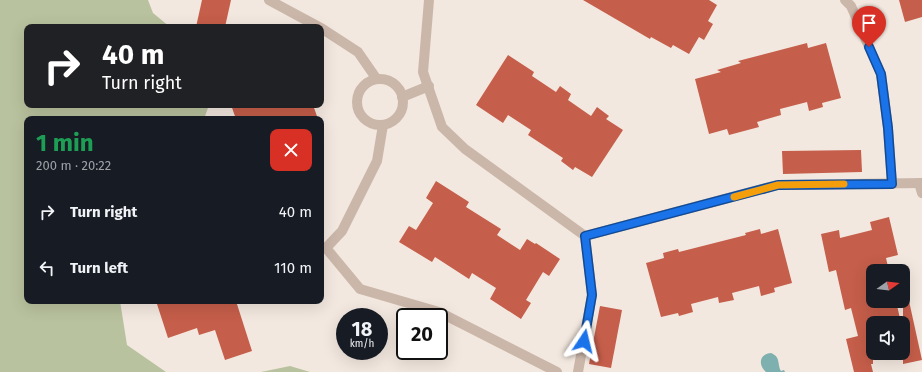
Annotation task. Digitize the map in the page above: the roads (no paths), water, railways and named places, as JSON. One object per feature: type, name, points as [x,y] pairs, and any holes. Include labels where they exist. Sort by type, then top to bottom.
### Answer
[{"type":"lane","points":[[269,0],[313,24]]},
{"type":"lane","points":[[430,0],[423,72],[442,127],[465,149],[585,236],[592,295],[578,372]]},
{"type":"lane","points":[[845,0],[851,6],[881,74],[888,128],[892,184]]},
{"type":"lane","points":[[324,31],[358,52],[376,78]]},
{"type":"lane","points":[[376,78],[390,80],[396,84],[402,97],[403,104],[401,112],[396,118],[383,125],[367,122],[357,109],[356,101],[362,86],[376,78]]},
{"type":"lane","points":[[402,97],[429,86]]},
{"type":"lane","points":[[324,246],[342,231],[377,162],[383,125]]},
{"type":"lane","points":[[585,236],[778,185],[892,184],[921,186]]},
{"type":"lane","points":[[324,248],[360,290],[439,312],[557,372]]},
{"type":"water","points":[[771,353],[778,359],[781,371],[784,370],[785,372],[766,372],[763,369],[761,363],[762,358],[764,355]]}]
